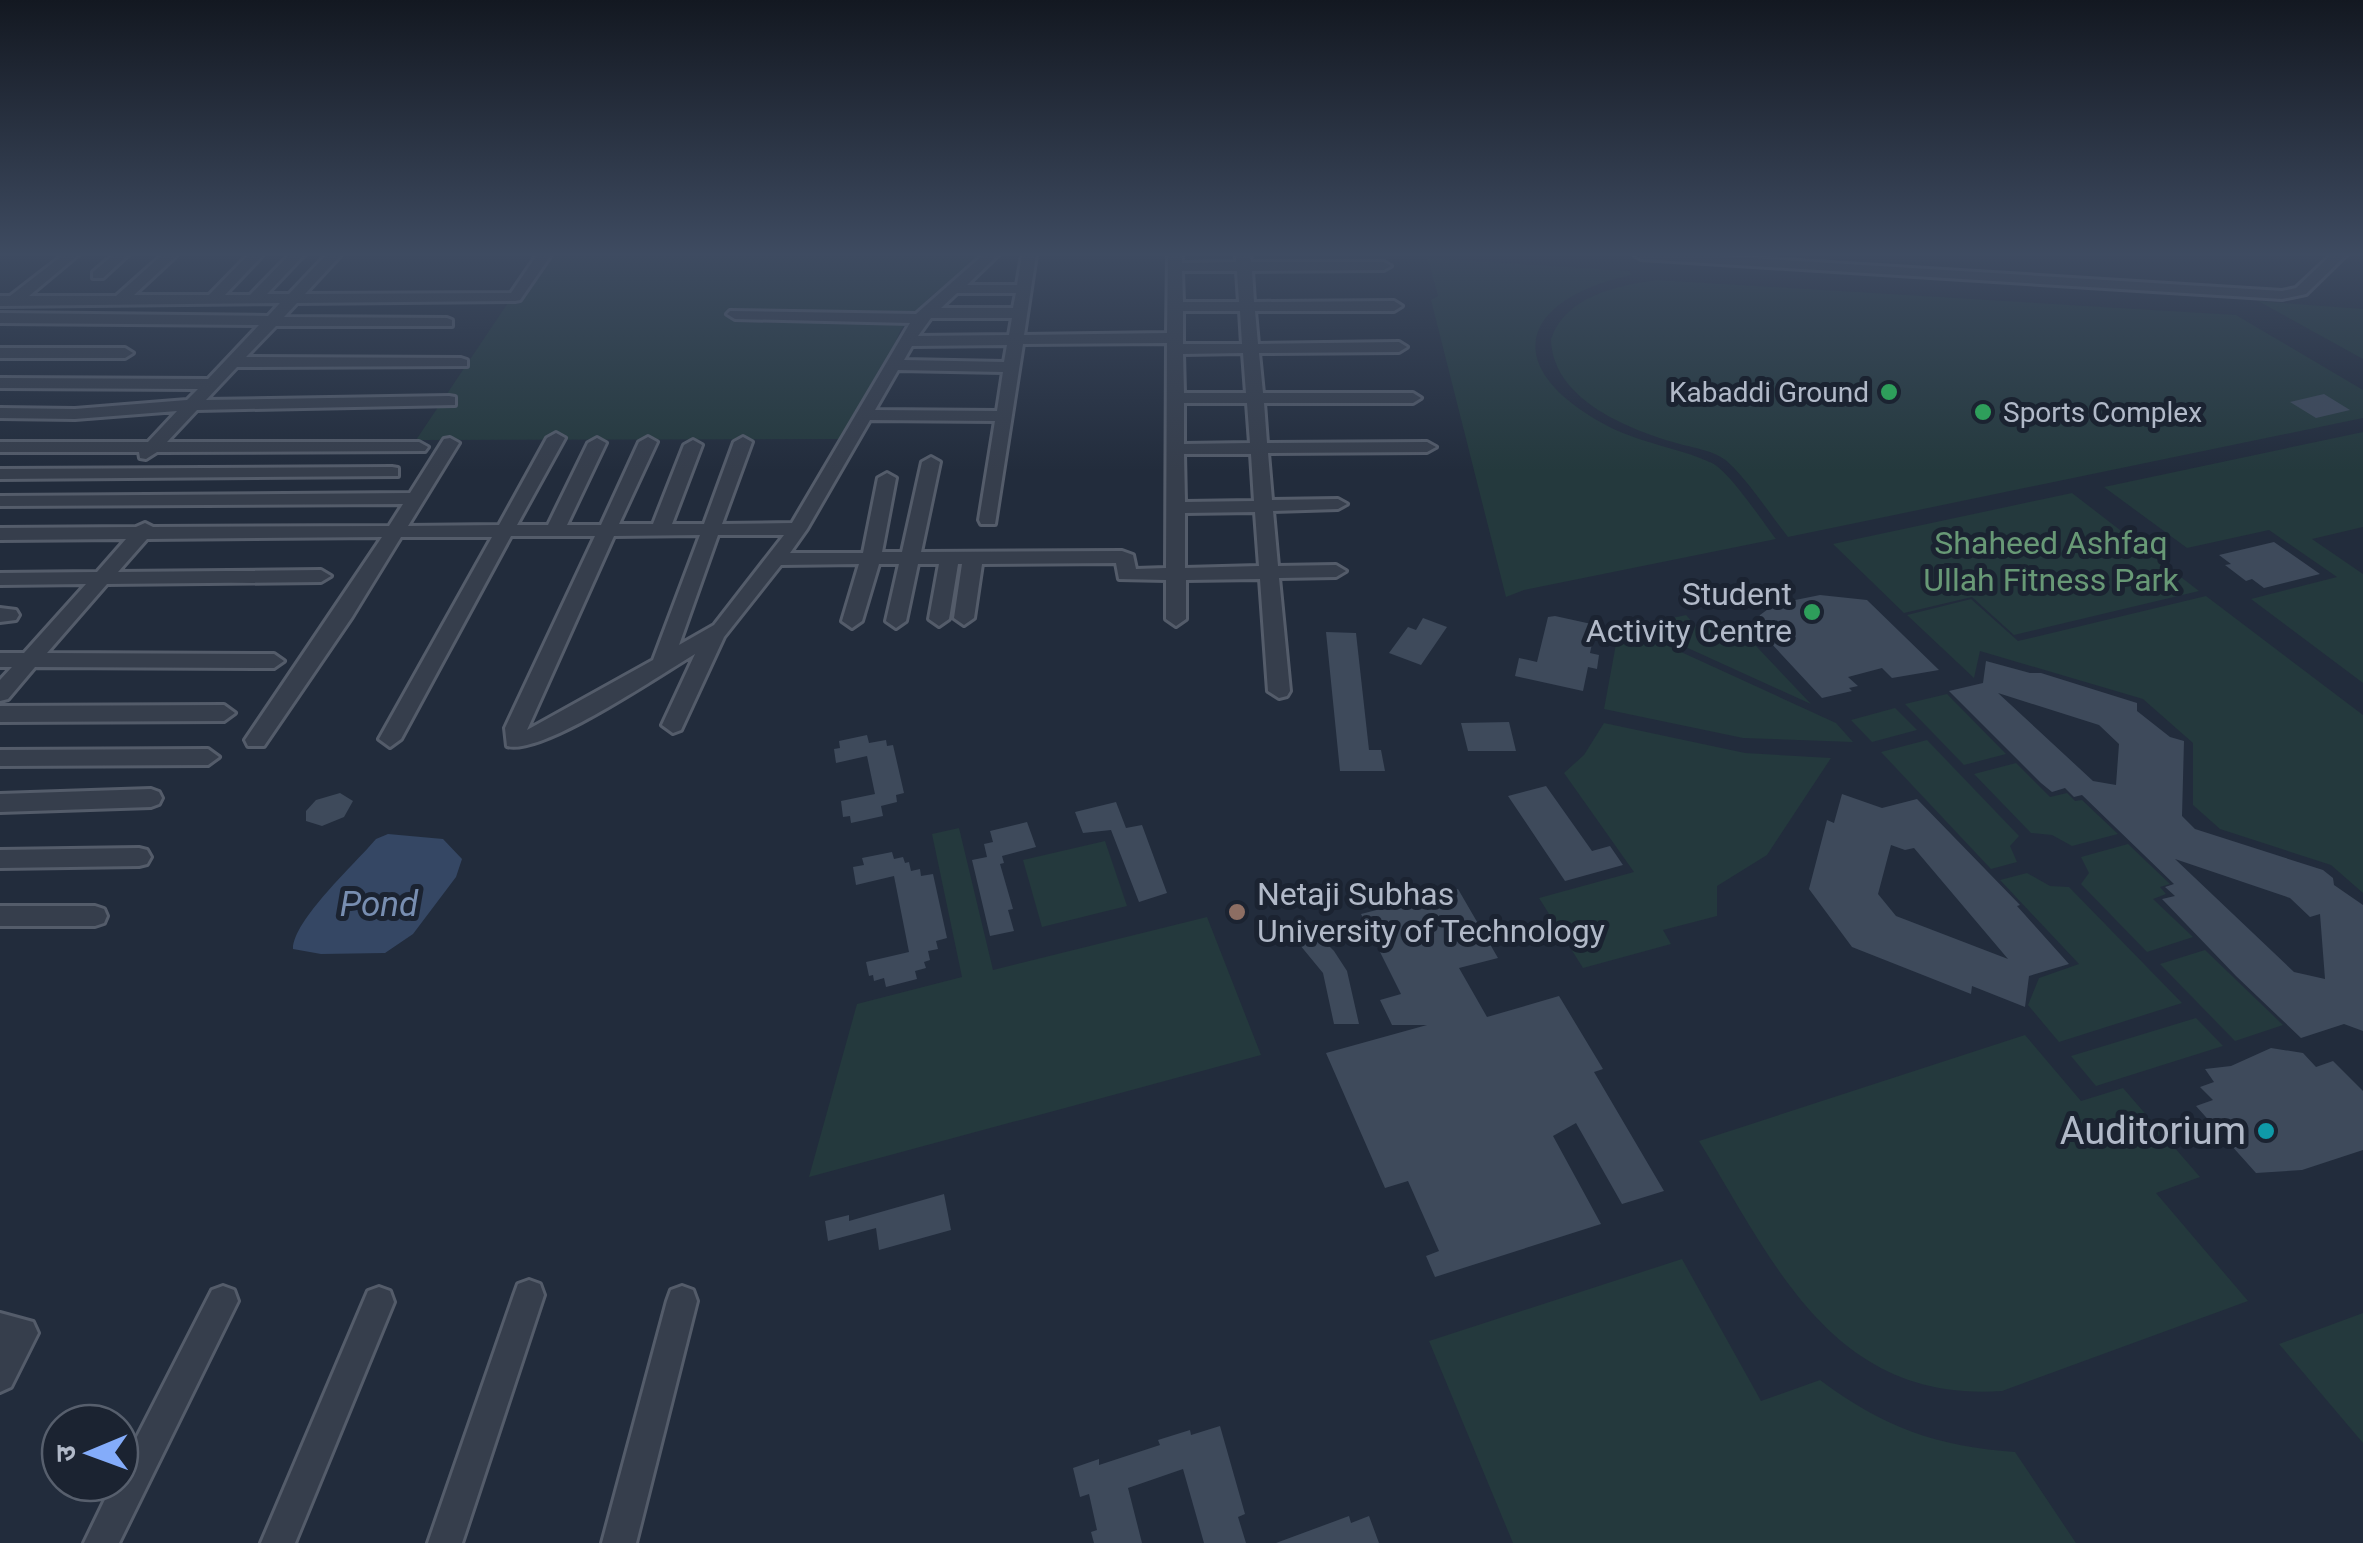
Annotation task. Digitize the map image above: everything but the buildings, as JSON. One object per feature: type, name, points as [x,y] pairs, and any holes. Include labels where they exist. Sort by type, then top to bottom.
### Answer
[{"type":"street","points":[[0,330],[28,327]]},
{"type":"street","points":[[0,373],[54,327]]},
{"type":"street","points":[[103,327],[149,330]]},
{"type":"street","points":[[72,533],[266,327]]},
{"type":"street","points":[[672,725],[714,636],[798,529],[916,327]]},
{"type":"street","points":[[988,520],[1018,327]]},
{"type":"street","points":[[1175,327],[1176,618]]},
{"type":"street","points":[[1250,327],[1278,690]]},
{"type":"street","points":[[906,341],[1399,347]]},
{"type":"street","points":[[26,383],[57,353]]},
{"type":"street","points":[[0,354],[125,354]]},
{"type":"street","points":[[233,362],[461,362]]},
{"type":"street","points":[[891,365],[1012,367]]},
{"type":"street","points":[[0,383],[212,384]]},
{"type":"street","points":[[1175,398],[1412,398]]},
{"type":"street","points":[[0,413],[75,414],[193,405],[448,400]]},
{"type":"street","points":[[862,415],[1003,416]]},
{"type":"street","points":[[390,739],[556,438]]},
{"type":"street","points":[[648,442],[514,737],[521,741],[540,735],[714,636]]},
{"type":"street","points":[[661,667],[743,442]]},
{"type":"street","points":[[256,740],[397,531],[450,443]]},
{"type":"street","points":[[555,530],[597,443]]},
{"type":"street","points":[[660,530],[693,445]]},
{"type":"street","points":[[0,447],[419,448]]},
{"type":"street","points":[[1176,449],[1427,447]]},
{"type":"street","points":[[896,621],[931,462]]},
{"type":"street","points":[[0,474],[392,472]]},
{"type":"street","points":[[852,621],[887,478]]},
{"type":"street","points":[[1,498],[416,498]]},
{"type":"street","points":[[0,694],[170,499]]},
{"type":"street","points":[[1176,508],[1338,504]]},
{"type":"street","points":[[0,534],[798,529]]},
{"type":"street","points":[[775,560],[1122,556],[1126,560],[1126,576],[1336,570]]},
{"type":"street","points":[[939,620],[950,557]]},
{"type":"street","points":[[964,618],[973,557]]},
{"type":"street","points":[[0,579],[321,576]]},
{"type":"street","points":[[0,660],[274,660]]},
{"type":"street","points":[[0,714],[224,713]]},
{"type":"street","points":[[0,758],[208,757]]},
{"type":"street","points":[[0,803],[152,798]]},
{"type":"street","points":[[0,859],[139,858]]},
{"type":"street","points":[[0,916],[95,916]]},
{"type":"street","points":[[445,1543],[529,1295]]},
{"type":"street","points":[[100,1543],[223,1301]]},
{"type":"street","points":[[619,1543],[682,1301]]},
{"type":"street","points":[[278,1543],[379,1302]]},
{"type":"street","points":[[0,1330],[22,1332],[0,1376]]},
{"type":"green space","points":[[492,327],[903,327],[854,439],[416,440]]},
{"type":"green space","points":[[1438,327],[1541,327],[1536,337],[1537,358],[1548,380],[1570,402],[1630,436],[1712,463],[1736,486],[1776,539],[1524,590],[1506,597]]},
{"type":"green space","name":"Sports Complex","points":[[1557,327],[2256,327],[2363,390],[2363,418],[1788,537],[1724,459],[1634,428],[1577,394],[1555,360],[1551,339]]},
{"type":"green space","points":[[2305,327],[2363,327],[2363,359]]},
{"type":"green space","points":[[2363,432],[2363,527],[2312,539],[2363,574],[2363,683],[2251,599],[2337,577],[2269,530],[2187,548],[2104,487]]},
{"type":"green space","name":"Shaheed Ashfaq Ullah Fitness Park","points":[[2072,493],[2199,591],[2014,635],[1972,597],[1904,613],[1833,544]]},
{"type":"green space","points":[[2206,596],[2363,715],[2363,893],[2331,865],[2220,829],[2193,805],[2193,743],[2143,699],[1980,651],[1974,678],[1907,615],[1971,599],[2018,641]]},
{"type":"green space","points":[[1686,615],[1696,626],[1720,620],[1728,629],[1738,627],[1811,704],[1668,639],[1654,622]]},
{"type":"green space","points":[[1647,628],[1657,641],[1836,723],[1853,742],[1743,738],[1604,709],[1618,633]]},
{"type":"green space","points":[[1947,694],[2006,754],[1964,765],[1905,704]]},
{"type":"green space","points":[[1895,708],[1917,730],[1872,742],[1851,720]]},
{"type":"green space","points":[[1604,723],[1745,753],[1831,758],[1767,855],[1717,886],[1717,916],[1663,930],[1671,944],[1583,968],[1539,898],[1634,872],[1564,773],[1584,755]]},
{"type":"green space","points":[[1927,740],[2019,836],[2010,846],[2017,862],[1991,869],[1881,752]]},
{"type":"green space","points":[[2016,763],[2050,797],[2067,793],[2075,801],[2082,800],[2118,834],[2072,846],[2052,835],[2031,833],[1974,774]]},
{"type":"green space","points":[[959,828],[993,970],[1207,917],[1261,1055],[809,1177],[857,1004],[962,977],[932,834]]},
{"type":"green space","points":[[1105,841],[1127,906],[1042,927],[1023,860]]},
{"type":"green space","points":[[2128,844],[2170,884],[2160,887],[2166,894],[2153,899],[2193,937],[2147,952],[2081,884],[2089,873],[2081,857]]},
{"type":"green space","points":[[2027,873],[2050,886],[2069,887],[2182,1003],[2059,1042],[2028,1005],[2039,978],[2079,964],[2000,880]]},
{"type":"green space","points":[[2205,950],[2283,1025],[2235,1041],[2160,964]]},
{"type":"green space","points":[[2196,1018],[2223,1046],[2096,1086],[2071,1056]]},
{"type":"green space","points":[[2025,1035],[2081,1101],[2123,1088],[2200,1177],[2156,1193],[2248,1301],[2002,1391],[1944,1389],[1894,1374],[1852,1349],[1815,1316],[1783,1277],[1699,1141]]},
{"type":"green space","points":[[1682,1259],[1761,1401],[1820,1380],[1867,1411],[1912,1432],[1960,1445],[2015,1452],[2076,1543],[1513,1543],[1429,1341]]},
{"type":"green space","points":[[2363,1313],[2363,1443],[2279,1344]]},
{"type":"water","name":"Pond","points":[[388,834],[443,839],[462,859],[456,877],[413,934],[385,953],[321,954],[293,949],[303,923],[327,892],[376,839]]},
{"type":"place","name":"Kabaddi Ground","points":[[1889,392]]},
{"type":"place","name":"Sports Complex","points":[[1983,412]]},
{"type":"place","name":"Student Activity Centre","points":[[1812,612]]},
{"type":"place","name":"Netaji Subhas University of Technology","points":[[1237,912]]},
{"type":"place","name":"Auditorium","points":[[2266,1131]]}]
